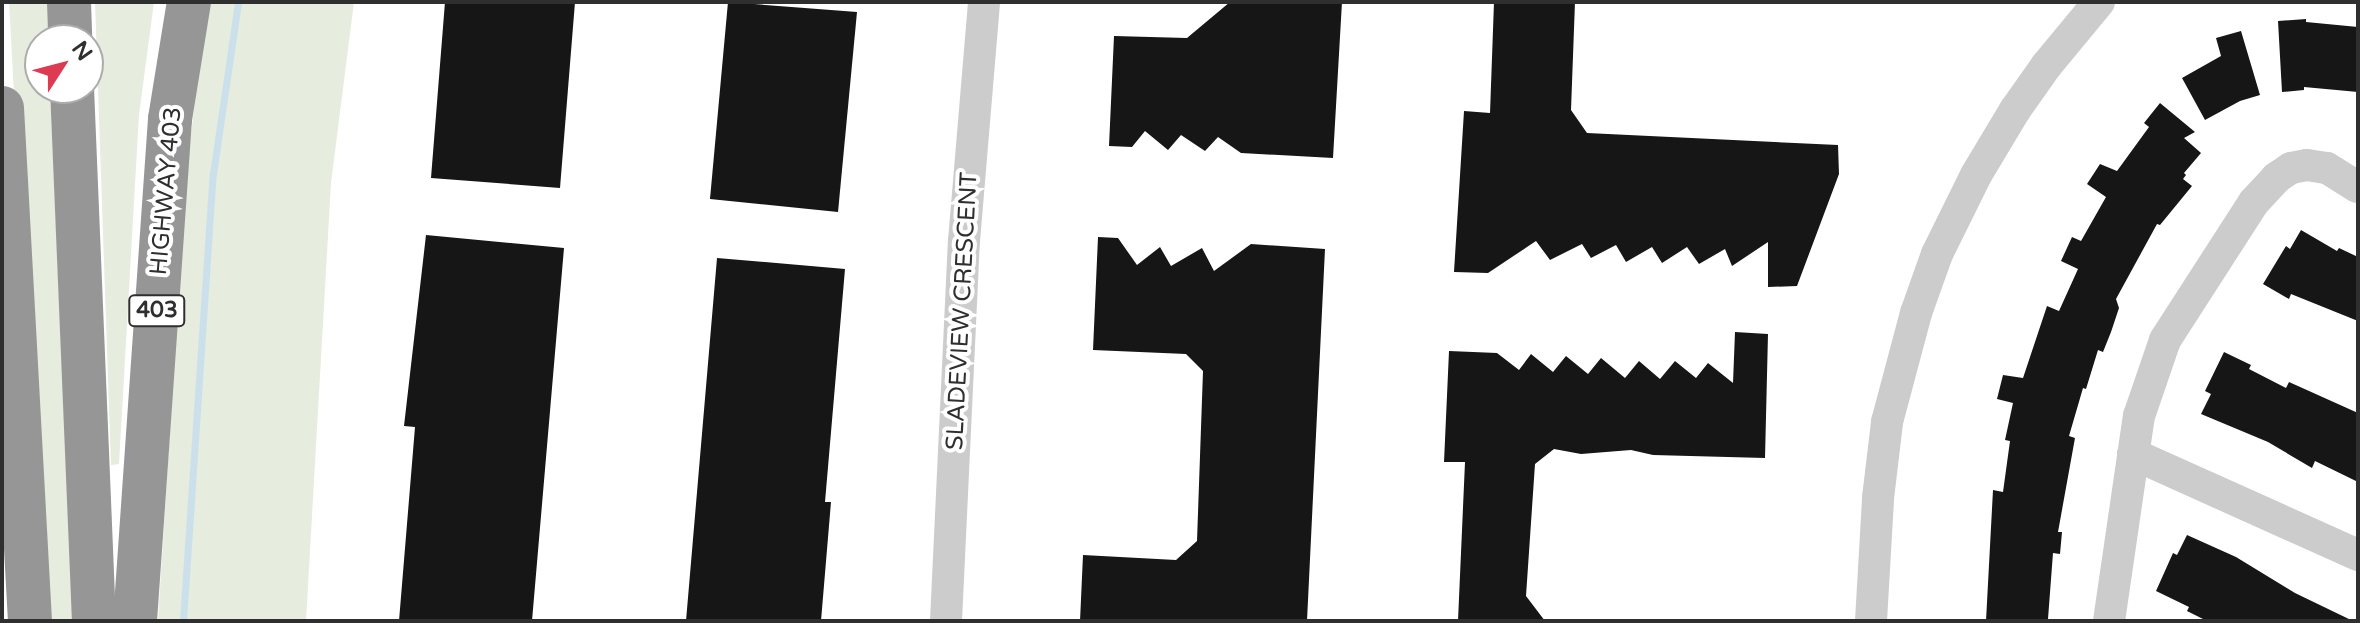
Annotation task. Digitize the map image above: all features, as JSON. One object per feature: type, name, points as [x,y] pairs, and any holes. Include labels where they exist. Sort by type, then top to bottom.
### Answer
[{"type":"highway","points":[[69,2],[70,24]]},
{"type":"highway","name":"HIGHWAY 403","points":[[135,621],[170,119],[189,2]]},
{"type":"highway","points":[[73,104],[94,621]]},
{"type":"highway","points":[[2,108],[30,621]]},
{"type":"street","name":"SLADEVIEW CRESCENT","points":[[946,621],[964,241],[984,2]]},
{"type":"street","points":[[1871,621],[1878,498],[1887,422],[1916,313],[1937,254],[1976,175],[2015,110],[2046,66],[2099,2]]},
{"type":"street","points":[[2109,621],[2139,416],[2165,340],[2254,202],[2276,178],[2291,168],[2307,165],[2327,168],[2358,187]]},
{"type":"street","points":[[2133,454],[2358,555]]},
{"type":"shaded area","points":[[9,2],[48,2],[48,24],[24,24],[24,104],[51,104],[73,621],[43,621]]},
{"type":"shaded area","points":[[95,2],[154,2],[139,115],[119,464],[111,465],[99,104],[104,104],[104,24],[96,24]]},
{"type":"shaded area","points":[[207,2],[354,2],[331,183],[306,621],[158,621],[186,176]]},
{"type":"building","points":[[445,2],[575,2],[560,188],[431,178]]},
{"type":"building","points":[[728,2],[857,12],[838,212],[710,199]]},
{"type":"building","points":[[1230,2],[1342,2],[1333,158],[1241,153],[1218,137],[1205,151],[1181,135],[1168,150],[1145,131],[1132,147],[1109,146],[1114,36],[1187,38]]},
{"type":"building","points":[[1494,2],[1575,2],[1571,110],[1587,133],[1838,145],[1839,174],[1797,286],[1768,287],[1768,242],[1732,266],[1725,249],[1699,264],[1687,247],[1662,263],[1652,247],[1626,262],[1616,245],[1591,258],[1582,244],[1550,260],[1536,241],[1488,273],[1454,272],[1464,111],[1490,113]]},
{"type":"building","points":[[2306,19],[2306,22],[2358,27],[2358,92],[2304,87],[2304,90],[2282,92],[2278,21]]},
{"type":"building","points":[[2241,31],[2260,95],[2240,101],[2205,120],[2182,78],[2221,56],[2216,38]]},
{"type":"building","points":[[2160,103],[2195,132],[2184,138],[2201,153],[2184,173],[2183,179],[2192,186],[2160,225],[2157,224],[2116,299],[2119,308],[2111,332],[2103,352],[2098,350],[2086,389],[2083,388],[2069,436],[2075,438],[2058,532],[2062,532],[2060,554],[2053,553],[2048,619],[1986,621],[1993,490],[2003,492],[2010,441],[2005,440],[2013,403],[1997,399],[2003,375],[2023,378],[2047,306],[2059,311],[2078,269],[2061,261],[2072,237],[2081,241],[2106,197],[2087,184],[2100,164],[2117,171],[2149,127],[2144,123]]},
{"type":"building","points":[[2301,230],[2337,251],[2339,248],[2358,257],[2358,321],[2291,294],[2289,299],[2263,284],[2286,246],[2290,249]]},
{"type":"building","points":[[426,235],[564,248],[532,621],[399,621],[415,427],[404,426]]},
{"type":"building","points":[[1098,237],[1118,238],[1137,265],[1160,247],[1171,266],[1202,248],[1214,271],[1251,244],[1325,249],[1307,621],[1080,621],[1083,555],[1176,560],[1197,541],[1203,371],[1186,354],[1093,350]]},
{"type":"building","points":[[717,258],[845,269],[825,502],[831,502],[821,621],[686,621]]},
{"type":"building","points":[[1735,332],[1768,334],[1765,458],[1653,455],[1631,450],[1581,454],[1554,449],[1535,464],[1526,596],[1545,621],[1458,621],[1465,462],[1444,462],[1449,351],[1497,353],[1519,370],[1531,354],[1553,372],[1566,356],[1588,374],[1601,358],[1625,378],[1639,361],[1660,379],[1675,361],[1696,378],[1708,363],[1733,383]]},
{"type":"building","points":[[2224,352],[2286,388],[2289,382],[2358,413],[2358,482],[2315,461],[2312,468],[2268,442],[2201,414],[2211,394],[2205,391]]},
{"type":"building","points":[[2187,535],[2236,557],[2295,593],[2353,621],[2207,621],[2187,611],[2189,607],[2156,591],[2173,553],[2177,555]]},
{"type":"waterway","points":[[183,621],[213,174],[238,2]]}]
